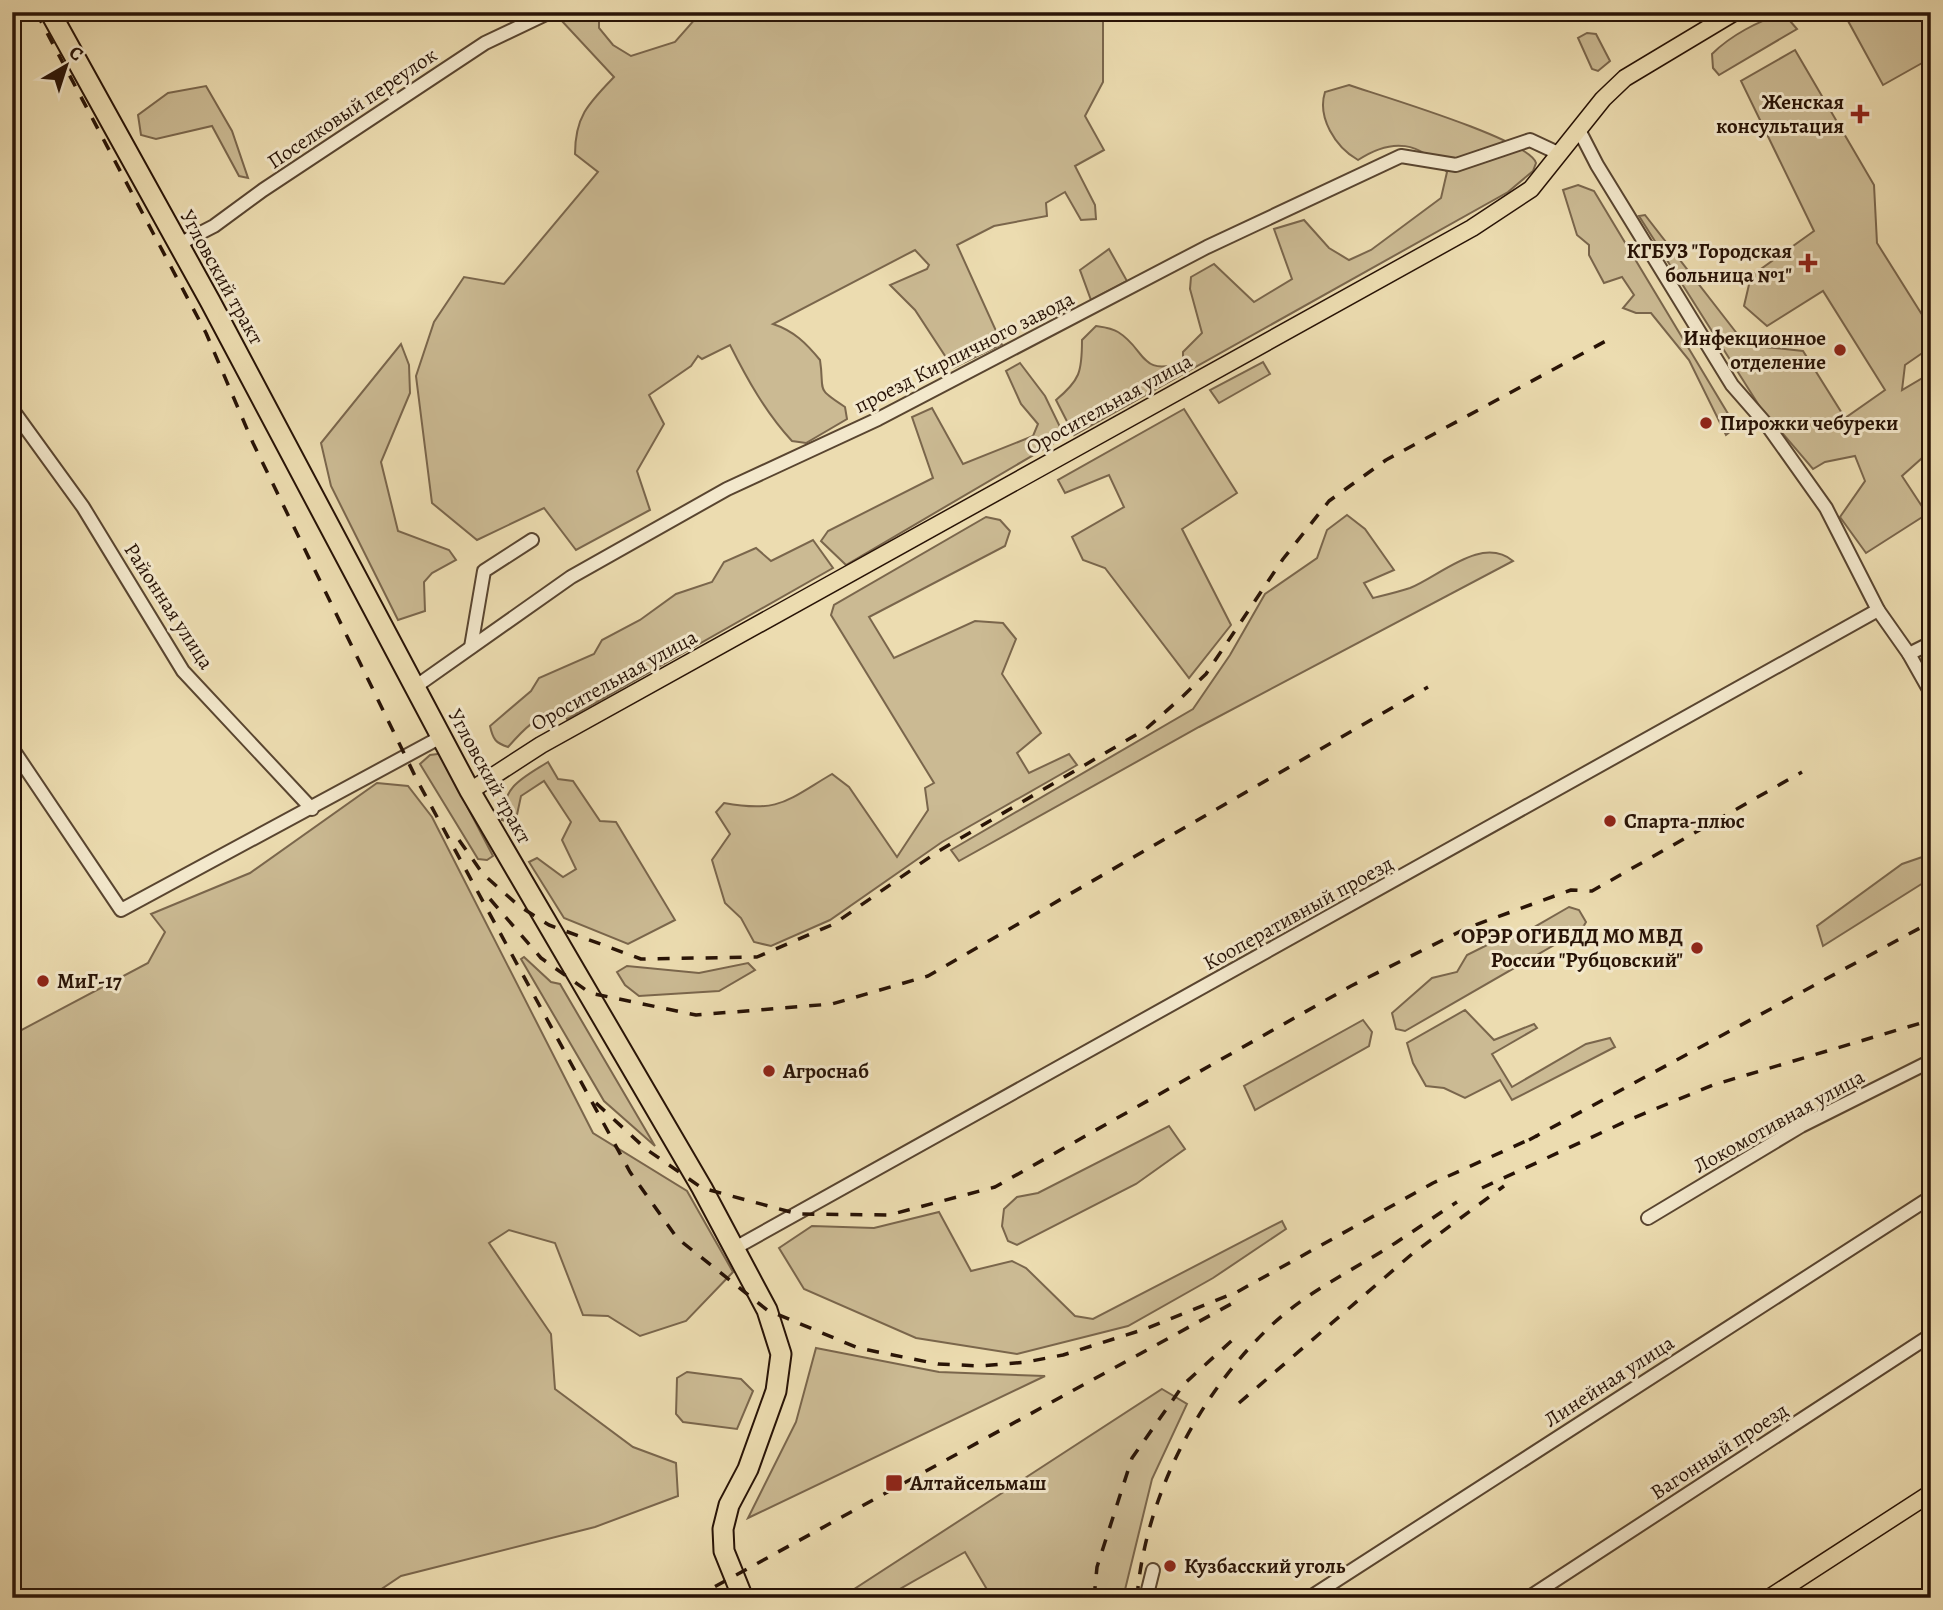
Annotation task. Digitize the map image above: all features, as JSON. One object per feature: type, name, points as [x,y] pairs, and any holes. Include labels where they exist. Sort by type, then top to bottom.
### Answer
[{"type":"highway","name":"Угловский тракт","points":[[50,12],[179,244],[470,791],[735,1248],[767,1310],[780,1354],[776,1391],[760,1438],[729,1506],[723,1529],[724,1551],[743,1598]]},
{"type":"main road","name":"Оросительная улица","points":[[470,791],[541,745],[1472,228],[1531,188],[1603,99],[1625,78],[1735,12]]},
{"type":"main road","points":[[1769,1598],[1931,1493]]},
{"type":"street","name":"Поселковый переулок","points":[[179,244],[214,226],[262,190],[485,43],[551,12]]},
{"type":"street","points":[[1579,130],[1597,165],[1732,386],[1767,425],[1826,509],[1878,610],[1909,654],[1931,693]]},
{"type":"street","name":"проезд Кирпичного завода","points":[[415,687],[571,577],[727,489],[878,419],[1207,247],[1401,156],[1455,164],[1530,140],[1560,154]]},
{"type":"street","name":"Районная улица","points":[[12,409],[83,507],[183,671],[312,809]]},
{"type":"street","points":[[471,648],[484,571],[532,540]]},
{"type":"street","name":"Кооперативный проезд","points":[[735,1248],[1878,610]]},
{"type":"street","points":[[1909,654],[1931,643]]},
{"type":"street","points":[[12,748],[121,909],[312,809],[449,752]]},
{"type":"street","name":"Локомотивная улица","points":[[1647,1218],[1801,1126],[1931,1061]]},
{"type":"street","name":"Линейная улица","points":[[1309,1598],[1931,1196]]},
{"type":"street","name":"Вагонный проезд","points":[[1528,1598],[1931,1335]]},
{"type":"street","points":[[1146,1598],[1153,1570]]},
{"type":"shaded area","points":[[572,12],[599,12],[599,28],[613,45],[631,56],[675,42],[697,17],[694,12],[1103,12],[1103,82],[1085,116],[1104,150],[1075,166],[1095,205],[1096,219],[1081,220],[1065,192],[1046,203],[1047,216],[994,226],[957,245],[1002,344],[953,368],[915,310],[890,285],[927,269],[929,265],[915,250],[773,324],[799,338],[820,360],[823,388],[829,396],[845,407],[847,419],[806,443],[792,441],[758,395],[730,345],[702,359],[698,356],[691,366],[649,395],[664,424],[637,471],[650,510],[576,550],[544,508],[477,540],[432,503],[416,376],[434,322],[464,277],[504,284],[598,172],[575,154],[576,141],[585,111],[614,77],[560,19]]},
{"type":"shaded area","points":[[1859,12],[1923,12],[1931,25],[1931,58],[1883,85],[1847,19]]},
{"type":"shaded area","points":[[1784,14],[1797,29],[1719,75],[1713,68],[1712,54],[1727,41],[1755,25]]},
{"type":"shaded area","points":[[1587,33],[1596,34],[1610,61],[1598,71],[1592,69],[1578,38]]},
{"type":"shaded area","points":[[1795,50],[1874,185],[1877,243],[1931,329],[1931,347],[1905,365],[1902,390],[1931,373],[1931,450],[1902,476],[1927,514],[1866,553],[1840,517],[1865,481],[1855,456],[1825,462],[1813,469],[1760,407],[1639,216],[1645,215],[1742,340],[1765,347],[1803,351],[1845,418],[1885,390],[1823,291],[1767,326],[1744,306],[1751,276],[1814,231],[1741,81]]},
{"type":"shaded area","points":[[1349,85],[1451,119],[1508,143],[1527,153],[1536,163],[1533,171],[1508,192],[1074,435],[1056,400],[1075,381],[1080,368],[1082,340],[1096,326],[1118,332],[1151,364],[1169,366],[1183,362],[1183,352],[1202,333],[1190,289],[1191,277],[1214,264],[1254,302],[1292,279],[1274,229],[1304,220],[1329,248],[1349,260],[1371,250],[1441,198],[1447,172],[1426,154],[1405,146],[1394,146],[1383,148],[1358,160],[1335,139],[1326,121],[1323,102],[1325,92]]},
{"type":"shaded area","points":[[206,86],[232,131],[248,178],[239,176],[212,126],[156,139],[141,135],[138,115],[168,93]]},
{"type":"shaded area","points":[[1578,185],[1594,191],[1736,427],[1726,435],[1689,360],[1651,313],[1636,313],[1623,308],[1634,295],[1622,277],[1604,283],[1589,255],[1589,245],[1577,235],[1563,190]]},
{"type":"shaded area","points":[[1109,249],[1127,281],[1091,300],[1080,270]]},
{"type":"shaded area","points":[[401,344],[409,365],[410,393],[381,462],[398,531],[449,550],[456,560],[432,573],[424,582],[425,611],[398,620],[331,486],[321,443]]},
{"type":"shaded area","points":[[1263,362],[1270,374],[1219,403],[1210,390]]},
{"type":"shaded area","points":[[1020,363],[1045,396],[1062,431],[1059,440],[846,565],[821,541],[828,531],[933,478],[912,417],[932,408],[963,464],[1033,436],[1038,424],[1021,404],[1006,371]]},
{"type":"shaded area","points":[[1184,409],[1237,493],[1182,529],[1231,625],[1189,678],[1105,568],[1083,560],[1072,537],[1124,507],[1109,475],[1065,493],[1058,480]]},
{"type":"shaded area","points":[[1347,515],[1365,529],[1394,570],[1364,583],[1373,598],[1410,588],[1475,555],[1501,554],[1513,561],[1199,727],[959,861],[951,850],[1193,709],[1230,655],[1265,594],[1317,558],[1327,530]]},
{"type":"shaded area","points":[[986,517],[1000,520],[1010,531],[1005,546],[869,617],[894,658],[975,621],[1003,623],[1016,639],[1002,674],[1041,733],[1017,753],[1029,773],[1069,754],[1077,765],[942,842],[830,920],[771,946],[754,942],[741,918],[725,903],[712,860],[730,834],[716,812],[724,803],[758,806],[781,802],[832,774],[849,787],[897,857],[928,810],[925,788],[934,783],[831,615],[834,605]]},
{"type":"shaded area","points":[[813,540],[833,568],[567,719],[561,710],[545,715],[525,729],[508,747],[494,738],[490,726],[531,691],[539,678],[594,654],[602,640],[640,620],[676,594],[712,582],[724,562],[756,548],[771,561]]},
{"type":"shaded area","points":[[445,753],[453,779],[493,856],[487,860],[478,859],[420,764],[430,755]]},
{"type":"shaded area","points":[[548,762],[558,779],[573,781],[600,821],[616,822],[675,920],[628,944],[564,918],[529,862],[537,858],[563,877],[576,869],[562,840],[571,822],[544,781],[521,796],[515,824],[502,820],[503,808],[510,791],[522,779]]},
{"type":"shaded area","points":[[377,783],[408,786],[432,817],[593,1133],[687,1191],[733,1272],[686,1321],[640,1336],[608,1316],[583,1315],[555,1243],[509,1230],[489,1243],[551,1334],[555,1389],[633,1447],[676,1463],[678,1496],[595,1527],[401,1576],[368,1598],[25,1598],[12,1580],[12,1035],[148,963],[165,932],[151,914],[250,873]]},
{"type":"shaded area","points":[[1931,854],[1931,878],[1823,946],[1817,926],[1902,864]]},
{"type":"shaded area","points":[[1569,907],[1579,910],[1586,922],[1582,929],[1405,1031],[1396,1029],[1392,1013],[1432,978],[1457,972],[1467,955],[1503,937],[1524,933]]},
{"type":"shaded area","points":[[524,957],[551,982],[560,984],[655,1146],[604,1101],[521,959]]},
{"type":"shaded area","points":[[748,963],[755,970],[719,991],[639,996],[625,985],[617,972],[627,966],[699,973]]},
{"type":"shaded area","points":[[1465,1010],[1494,1040],[1534,1024],[1537,1028],[1492,1054],[1512,1087],[1586,1044],[1610,1038],[1615,1047],[1512,1100],[1500,1080],[1465,1098],[1444,1088],[1426,1086],[1413,1063],[1407,1043]]},
{"type":"shaded area","points":[[1363,1020],[1372,1032],[1369,1046],[1255,1110],[1244,1086]]},
{"type":"shaded area","points":[[1169,1126],[1185,1149],[1136,1184],[1017,1245],[1008,1241],[1002,1226],[1004,1209],[1017,1197],[1038,1193]]},
{"type":"shaded area","points":[[939,1212],[971,1271],[1012,1261],[1026,1268],[1075,1316],[1093,1319],[1282,1221],[1286,1229],[1213,1278],[1128,1326],[1017,1354],[916,1338],[804,1289],[779,1248],[812,1226],[874,1228]]},
{"type":"shaded area","points":[[816,1348],[939,1372],[1045,1376],[748,1518],[796,1422]]},
{"type":"shaded area","points":[[687,1372],[741,1379],[753,1391],[737,1429],[683,1422],[676,1414],[677,1378]]},
{"type":"shaded area","points":[[1162,1389],[1187,1404],[1152,1479],[1123,1598],[992,1598],[965,1552],[900,1589],[898,1598],[847,1598],[845,1595]]},
{"type":"railway","points":[[36,12],[206,333],[253,443],[417,780],[630,1172],[677,1238],[767,1310],[858,1348],[938,1364],[981,1366],[1063,1355],[1145,1329],[1237,1292],[1433,1183],[1537,1136]]},
{"type":"railway","points":[[459,840],[483,874],[519,906],[549,925],[641,959],[757,957],[834,924],[937,852],[1146,729],[1206,674],[1283,559],[1329,501],[1386,460],[1615,336]]},
{"type":"railway","points":[[490,899],[541,958],[590,993],[696,1015],[832,1004],[928,976],[1428,687]]},
{"type":"railway","points":[[596,1103],[646,1149],[702,1188],[798,1214],[889,1215],[995,1187],[1351,986],[1467,928],[1571,890],[1592,891],[1802,772]]},
{"type":"railway","points":[[1529,1140],[1931,922]]},
{"type":"railway","points":[[1482,1188],[1631,1119],[1713,1085],[1931,1020]]},
{"type":"railway","points":[[1239,1403],[1412,1254],[1504,1186]]},
{"type":"railway","points":[[1137,1598],[1142,1560],[1164,1484],[1200,1413],[1248,1349],[1275,1322],[1313,1293],[1457,1202]]},
{"type":"railway","points":[[694,1598],[1231,1304]]},
{"type":"railway","points":[[1094,1598],[1097,1567],[1132,1458],[1184,1384],[1238,1335]]},
{"type":"place","name":"Женская консультация","points":[[1860,114]]},
{"type":"place","name":"КГБУЗ \"Городская больница №1\"","points":[[1808,263]]},
{"type":"place","name":"Инфекционное отделение","points":[[1840,350]]},
{"type":"place","name":"Пирожки чебуреки","points":[[1706,423]]},
{"type":"place","name":"Спарта-плюс","points":[[1610,821]]},
{"type":"place","name":"ОРЭР ОГИБДД МО МВД России \"Рубцовский\"","points":[[1697,948]]},
{"type":"place","name":"МиГ-17","points":[[43,981]]},
{"type":"place","name":"Агроснаб","points":[[769,1071]]},
{"type":"place","name":"Алтайсельмаш","points":[[894,1483]]},
{"type":"place","name":"Кузбасский уголь","points":[[1170,1566]]}]
